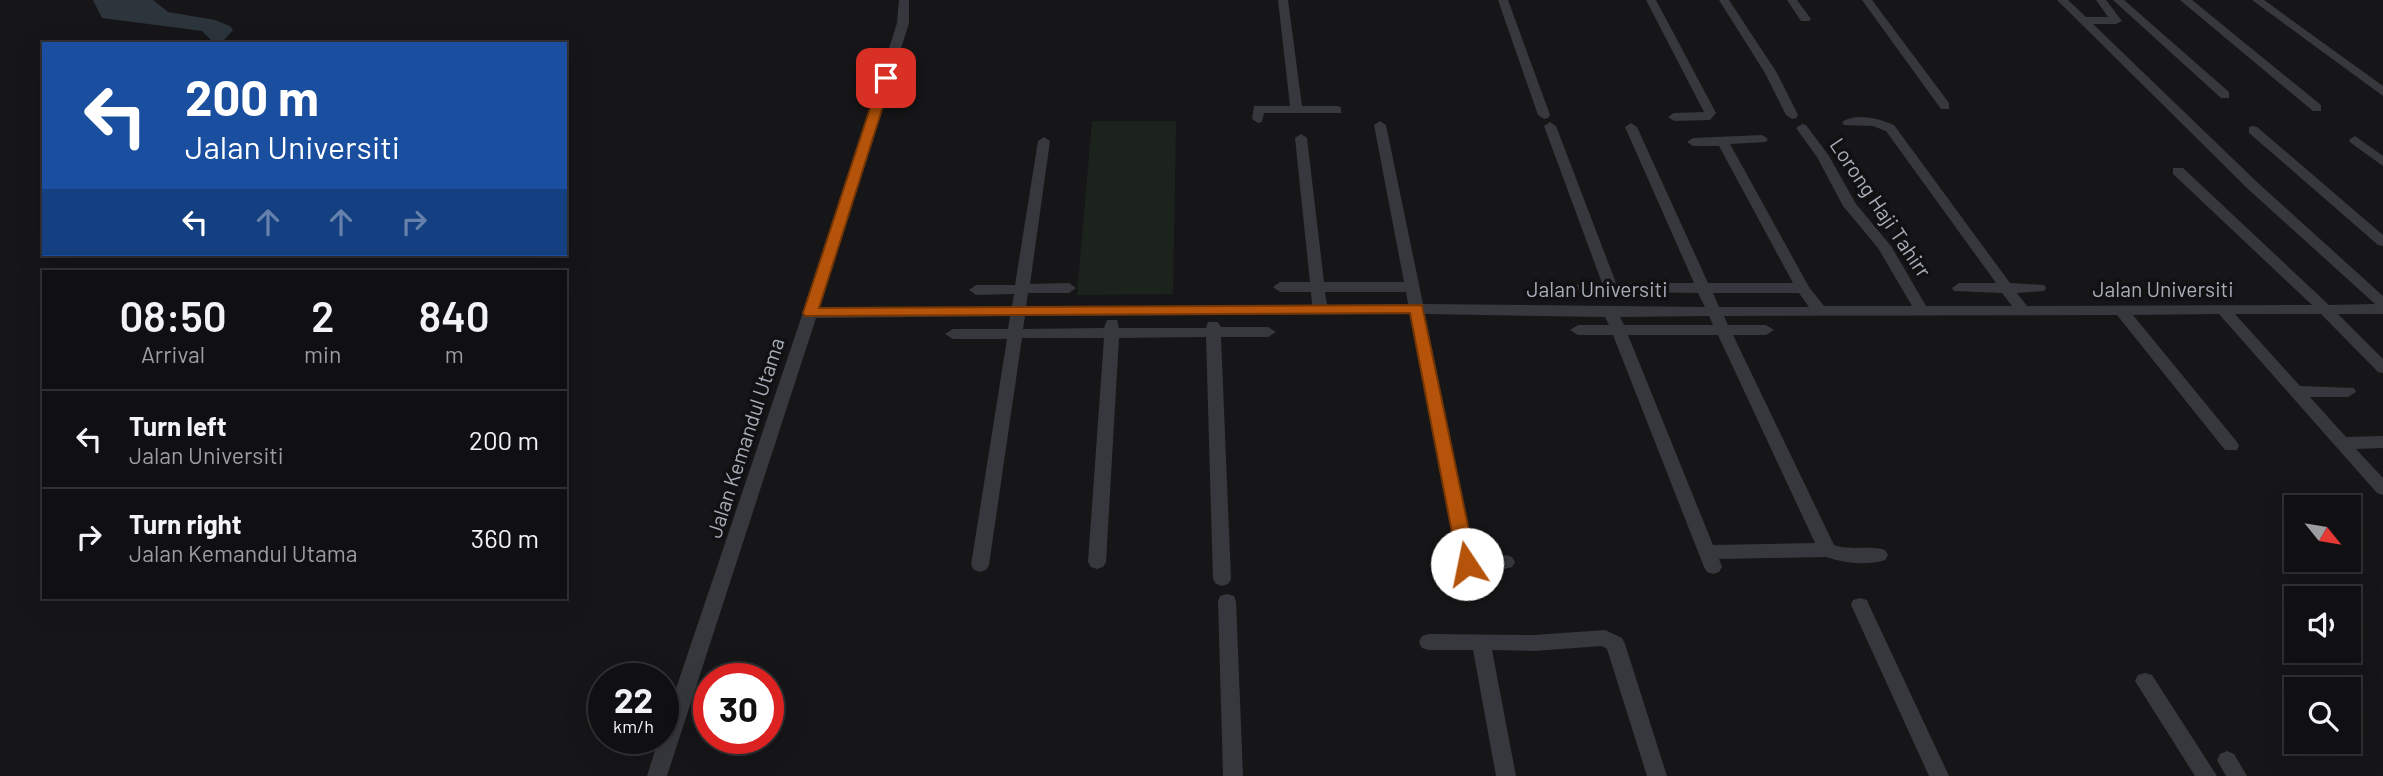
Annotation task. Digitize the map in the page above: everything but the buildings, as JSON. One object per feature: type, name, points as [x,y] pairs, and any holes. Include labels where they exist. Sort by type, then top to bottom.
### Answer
[{"type":"street","points":[[901,28],[904,0]]},
{"type":"street","points":[[901,28],[916,0]]},
{"type":"street","points":[[1283,0],[1296,109]]},
{"type":"street","points":[[1503,0],[1611,288]]},
{"type":"street","points":[[1651,0],[1710,113],[1703,117],[1674,117]]},
{"type":"street","points":[[1724,0],[1771,73],[1792,115]]},
{"type":"street","points":[[1792,0],[1805,19]]},
{"type":"street","points":[[1867,0],[1945,106]]},
{"type":"street","points":[[2063,0],[2253,186],[2383,306]]},
{"type":"street","points":[[2083,20],[2116,21],[2101,0]]},
{"type":"street","points":[[2118,0],[2225,96]]},
{"type":"street","points":[[2185,0],[2317,108]]},
{"type":"street","points":[[2257,0],[2383,92]]},
{"type":"street","name":"Jalan Kemandul Utama","points":[[657,776],[901,28]]},
{"type":"street","points":[[1258,119],[1258,110],[1337,110]]},
{"type":"street","points":[[1848,122],[1875,122],[1890,128],[2023,311]]},
{"type":"street","points":[[1380,125],[1467,564],[1506,562]]},
{"type":"street","points":[[1631,127],[1670,218],[1830,552]]},
{"type":"street","name":"Lorong Haji Tahirr","points":[[1802,128],[1823,156],[1850,206],[1884,246],[1922,311]]},
{"type":"street","points":[[2253,131],[2383,243]]},
{"type":"street","points":[[1301,138],[1320,309]]},
{"type":"street","points":[[1693,142],[1762,139]]},
{"type":"street","points":[[2355,140],[2383,162]]},
{"type":"street","points":[[980,565],[1044,141]]},
{"type":"street","points":[[1723,142],[1804,288],[1820,311]]},
{"type":"street","points":[[2178,171],[2326,310],[2383,368]]},
{"type":"street","points":[[1280,287],[1412,287]]},
{"type":"street","points":[[976,290],[1069,288]]},
{"type":"street","points":[[1579,288],[1804,288]]},
{"type":"street","points":[[1959,288],[2039,288]]},
{"type":"street","name":"Jalan Universiti","points":[[810,313],[1213,312],[1320,309],[2123,312],[2326,310],[2383,306]]},
{"type":"street","points":[[1097,562],[1112,311]]},
{"type":"street","points":[[2224,311],[2383,489]]},
{"type":"street","points":[[1213,312],[1222,579]]},
{"type":"street","points":[[1611,312],[1711,560],[1830,552],[1879,555]]},
{"type":"street","points":[[2123,312],[2231,446]]},
{"type":"street","points":[[1578,330],[1766,330]]},
{"type":"street","points":[[953,334],[1268,332]]},
{"type":"street","points":[[2294,391],[2348,392]]},
{"type":"street","points":[[2342,443],[2383,442]]},
{"type":"street","points":[[1227,601],[1233,776]]},
{"type":"street","points":[[1860,605],[1939,776]]},
{"type":"street","points":[[1429,642],[1534,643],[1605,638],[1615,644],[1657,776]]},
{"type":"street","points":[[1481,642],[1506,776]]},
{"type":"street","points":[[2146,681],[2207,776]]},
{"type":"shaded area","points":[[93,0],[153,0],[168,12],[215,20],[233,30],[224,40],[212,41],[202,31],[102,18]]},
{"type":"shaded area","points":[[1092,121],[1176,121],[1173,294],[1077,295]]},
{"type":"route","points":[[886,78],[810,313],[1417,309],[1467,564]]}]
